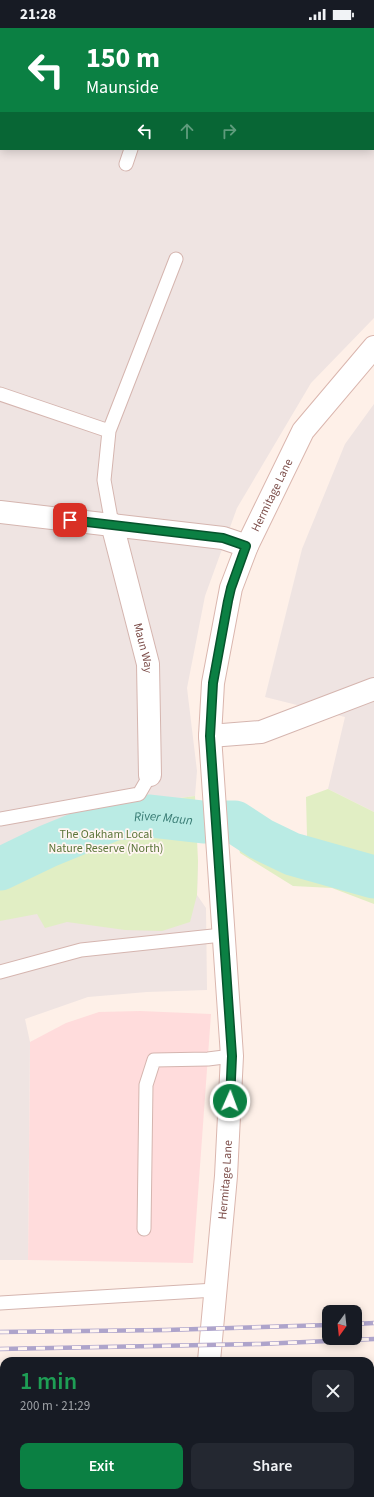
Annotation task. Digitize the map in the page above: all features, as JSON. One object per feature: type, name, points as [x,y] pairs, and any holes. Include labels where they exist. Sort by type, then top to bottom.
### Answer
[{"type":"street","name":"Hermitage Lane","points":[[209,1357],[226,1176],[232,1056],[222,934],[210,736],[213,683],[231,588],[246,546],[303,431],[374,347]]},
{"type":"street","points":[[0,512],[223,538],[246,546]]},
{"type":"street","name":"Maun Way","points":[[112,524],[148,664],[150,775]]},
{"type":"street","points":[[210,736],[261,732],[374,689]]},
{"type":"lane","points":[[126,164],[131,150]]},
{"type":"lane","points":[[112,524],[104,480],[109,431],[176,259]]},
{"type":"lane","points":[[0,394],[109,431]]},
{"type":"lane","points":[[0,819],[139,794],[150,775]]},
{"type":"lane","points":[[0,972],[81,950],[222,934]]},
{"type":"lane","points":[[144,1229],[146,1085],[154,1060],[208,1059],[232,1056]]},
{"type":"lane","points":[[0,1303],[215,1290]]},
{"type":"shaded area","points":[[0,150],[374,150],[374,318],[311,383],[237,508],[205,596],[187,688],[197,771],[195,796],[87,810],[80,821],[0,855]]},
{"type":"shaded area","points":[[374,404],[374,812],[328,789],[345,717],[265,697],[302,549],[345,444]]},
{"type":"shaded area","points":[[198,861],[197,895],[206,908],[207,990],[147,992],[88,997],[25,1019],[30,1042],[28,1260],[0,1260],[0,900]]},
{"type":"shaded area","points":[[140,1011],[211,1014],[193,1263],[28,1260],[30,1042],[66,1023],[99,1012]]},
{"type":"green space","points":[[328,789],[374,812],[374,904],[332,888],[293,886],[240,853],[236,833],[267,828],[300,846],[307,836],[306,797]]},
{"type":"green space","name":"The Oakham Local Nature Reserve (North)","points":[[195,796],[198,861],[197,895],[190,922],[162,931],[125,930],[67,922],[45,928],[37,914],[0,921],[0,855],[80,821],[87,810]]},
{"type":"waterway","name":"River Maun","points":[[0,869],[48,846],[114,819],[150,816],[203,822],[235,822],[261,839],[292,854],[374,877]]},
{"type":"railway","points":[[362,1324],[374,1323]]},
{"type":"railway","points":[[0,1332],[166,1330],[322,1325]]},
{"type":"railway","points":[[0,1349],[260,1344],[374,1339]]},
{"type":"route","points":[[70,520],[223,538],[246,546],[228,601],[213,683],[210,736],[221,920],[232,1056],[230,1101]]}]
